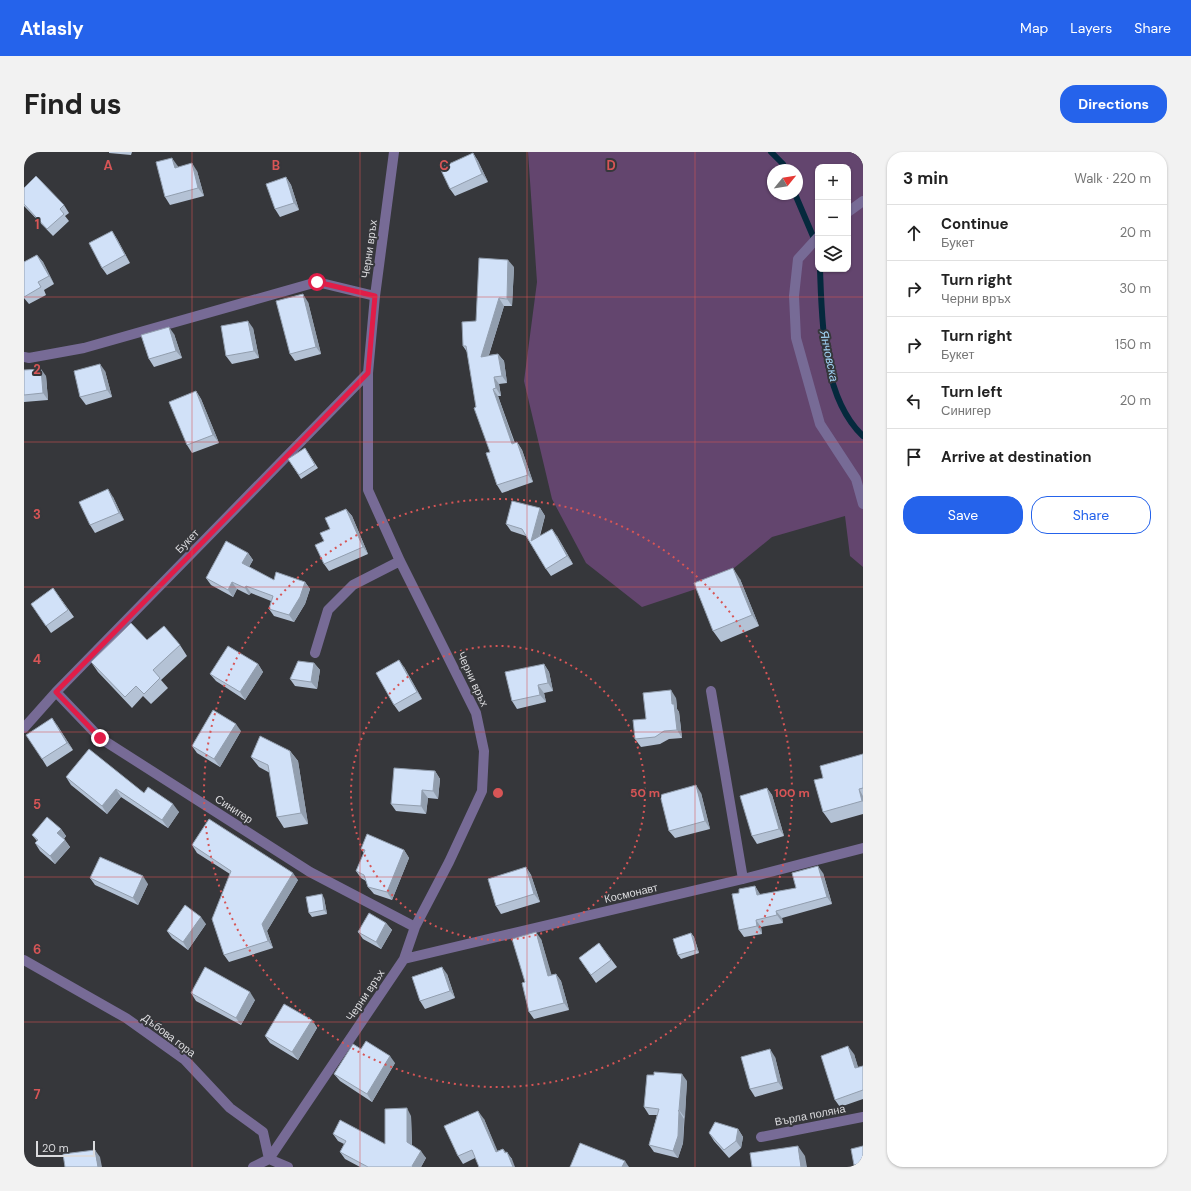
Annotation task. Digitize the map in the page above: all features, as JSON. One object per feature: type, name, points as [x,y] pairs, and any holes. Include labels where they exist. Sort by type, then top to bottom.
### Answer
[{"type":"street","name":"Черни връх","points":[[253,1167],[269,1159],[404,959],[415,927],[449,862],[482,791],[484,751],[476,713],[400,561],[368,490],[368,373],[375,296],[394,152]]},
{"type":"street","points":[[851,210],[863,201]]},
{"type":"street","points":[[815,240],[798,259],[794,296],[796,338],[820,424],[856,479],[863,504]]},
{"type":"street","points":[[24,357],[29,358],[84,348],[317,282],[375,296]]},
{"type":"street","name":"Букет","points":[[24,728],[56,692],[368,373]]},
{"type":"street","points":[[315,653],[328,610],[353,585],[400,561]]},
{"type":"street","points":[[711,691],[743,879]]},
{"type":"street","name":"Синигер","points":[[56,692],[100,738],[310,872],[415,927]]},
{"type":"street","name":"Космонавт","points":[[404,959],[743,879],[863,848]]},
{"type":"street","name":"Дъбова гора","points":[[24,960],[126,1018],[185,1060],[230,1108],[263,1132],[269,1159]]},
{"type":"street","name":"Върла поляна","points":[[761,1137],[863,1117]]},
{"type":"street","points":[[269,1159],[288,1167]]},
{"type":"shaded area","points":[[528,152],[863,152],[863,567],[850,556],[845,516],[772,537],[717,582],[642,607],[586,563],[552,499],[524,381],[537,282]]},
{"type":"building","points":[[473,153],[482,174],[450,189],[440,168]]},
{"type":"building","points":[[172,158],[175,168],[192,163],[198,188],[165,197],[156,162]]},
{"type":"building","points":[[36,176],[64,205],[60,209],[64,214],[47,229],[24,204],[24,188]]},
{"type":"building","points":[[286,177],[294,203],[275,209],[266,184]]},
{"type":"building","points":[[112,231],[125,255],[102,268],[89,243]]},
{"type":"building","points":[[37,255],[49,276],[38,282],[41,287],[24,297],[24,262]]},
{"type":"building","points":[[479,258],[508,260],[507,299],[499,298],[481,357],[498,354],[502,376],[494,377],[496,388],[493,389],[512,444],[517,442],[528,475],[497,485],[486,453],[490,452],[474,408],[476,407],[466,346],[463,346],[462,322],[476,321]]},
{"type":"building","points":[[303,294],[316,347],[290,354],[276,301]]},
{"type":"building","points":[[248,321],[254,351],[226,356],[221,326]]},
{"type":"building","points":[[169,327],[176,351],[149,359],[141,335]]},
{"type":"building","points":[[100,364],[107,390],[80,397],[74,371]]},
{"type":"building","points":[[41,369],[43,393],[24,395],[24,370]]},
{"type":"building","points":[[196,391],[213,435],[187,445],[169,402]]},
{"type":"building","points":[[305,448],[315,465],[299,475],[288,459]]},
{"type":"building","points":[[108,489],[119,513],[90,525],[79,502]]},
{"type":"building","points":[[512,501],[540,508],[531,541],[552,529],[567,556],[546,569],[522,529],[506,524]]},
{"type":"building","points":[[346,509],[363,547],[324,564],[315,545],[324,541],[320,533],[330,529],[325,518]]},
{"type":"building","points":[[226,541],[248,553],[242,563],[274,580],[276,572],[305,582],[300,597],[289,615],[269,609],[273,596],[246,586],[245,588],[232,582],[228,590],[206,578]]},
{"type":"building","points":[[733,568],[752,615],[713,631],[694,583]]},
{"type":"building","points":[[53,588],[68,610],[46,626],[31,604]]},
{"type":"building","points":[[131,623],[147,640],[164,626],[180,645],[153,670],[160,678],[144,694],[136,686],[125,697],[91,662]]},
{"type":"building","points":[[228,646],[258,664],[240,692],[210,674]]},
{"type":"building","points":[[399,660],[417,692],[394,705],[376,673]]},
{"type":"building","points":[[298,661],[314,663],[311,682],[290,679]]},
{"type":"building","points":[[544,664],[548,683],[538,685],[540,695],[512,701],[505,672]]},
{"type":"building","points":[[671,690],[677,730],[664,731],[655,737],[635,739],[633,720],[646,719],[643,693]]},
{"type":"building","points":[[213,710],[236,724],[214,759],[192,746]]},
{"type":"building","points":[[52,718],[67,743],[42,759],[26,735]]},
{"type":"building","points":[[260,736],[290,751],[301,813],[277,817],[268,765],[251,757]]},
{"type":"building","points":[[89,749],[144,793],[148,787],[173,804],[162,820],[116,789],[102,806],[66,777]]},
{"type":"building","points":[[863,754],[863,788],[859,789],[862,801],[823,812],[814,780],[823,778],[820,766]]},
{"type":"building","points":[[394,768],[435,771],[433,791],[422,790],[421,806],[391,804]]},
{"type":"building","points":[[696,785],[705,821],[669,831],[660,795]]},
{"type":"building","points":[[767,788],[779,829],[752,836],[740,796]]},
{"type":"building","points":[[47,817],[61,829],[57,833],[65,840],[50,856],[35,843],[38,840],[32,835]]},
{"type":"building","points":[[209,819],[293,873],[262,924],[268,941],[224,955],[212,919],[231,871],[192,845]]},
{"type":"building","points":[[367,834],[404,850],[387,892],[368,887],[364,875],[356,871],[365,850],[361,849]]},
{"type":"building","points":[[100,857],[143,876],[133,898],[90,878]]},
{"type":"building","points":[[818,866],[827,897],[776,911],[777,915],[756,920],[757,926],[739,930],[732,894],[739,893],[739,889],[755,886],[757,895],[796,888],[792,873]]},
{"type":"building","points":[[526,867],[534,894],[496,906],[488,879]]},
{"type":"building","points":[[322,894],[324,910],[309,913],[306,897]]},
{"type":"building","points":[[185,905],[201,917],[183,942],[167,931]]},
{"type":"building","points":[[369,913],[386,923],[376,942],[358,932]]},
{"type":"building","points":[[536,932],[548,976],[556,974],[564,1003],[529,1012],[522,983],[525,982],[512,939]]},
{"type":"building","points":[[691,933],[696,950],[678,955],[673,939]]},
{"type":"building","points":[[599,943],[611,960],[591,975],[579,958]]},
{"type":"building","points":[[205,967],[250,992],[236,1018],[191,993]]},
{"type":"building","points":[[442,967],[450,991],[420,1001],[412,977]]},
{"type":"building","points":[[284,1004],[312,1020],[292,1052],[265,1036]]},
{"type":"building","points":[[366,1041],[390,1056],[367,1094],[334,1074],[353,1044],[361,1049]]},
{"type":"building","points":[[848,1046],[855,1068],[863,1066],[863,1090],[835,1100],[821,1056]]},
{"type":"building","points":[[770,1049],[778,1082],[750,1089],[741,1057]]},
{"type":"building","points":[[654,1072],[682,1074],[678,1111],[678,1136],[673,1151],[649,1145],[659,1109],[644,1107],[647,1075],[654,1075]]},
{"type":"building","points":[[407,1108],[407,1142],[421,1151],[412,1166],[413,1167],[368,1167],[340,1152],[346,1141],[333,1134],[340,1120],[385,1144],[385,1109]]},
{"type":"building","points":[[478,1111],[496,1152],[503,1149],[505,1153],[507,1152],[513,1167],[479,1167],[472,1150],[458,1156],[444,1126]]},
{"type":"building","points":[[715,1122],[738,1129],[736,1141],[724,1150],[709,1133]]},
{"type":"building","points":[[580,1143],[625,1161],[622,1167],[570,1167]]},
{"type":"building","points":[[798,1146],[801,1167],[752,1167],[750,1153]]},
{"type":"building","points":[[863,1146],[863,1163],[854,1165],[851,1149]]},
{"type":"building","points":[[95,1150],[98,1167],[65,1167],[63,1154]]},
{"type":"waterway","name":"Янчовска","points":[[771,152],[783,164]]},
{"type":"waterway","name":"Янчовска","points":[[798,200],[815,241]]},
{"type":"waterway","name":"Янчовска","points":[[820,272],[824,335],[832,380],[839,401],[849,420],[863,436]]},
{"type":"route","points":[[100,738],[56,692],[368,373],[375,296],[317,282]]}]
